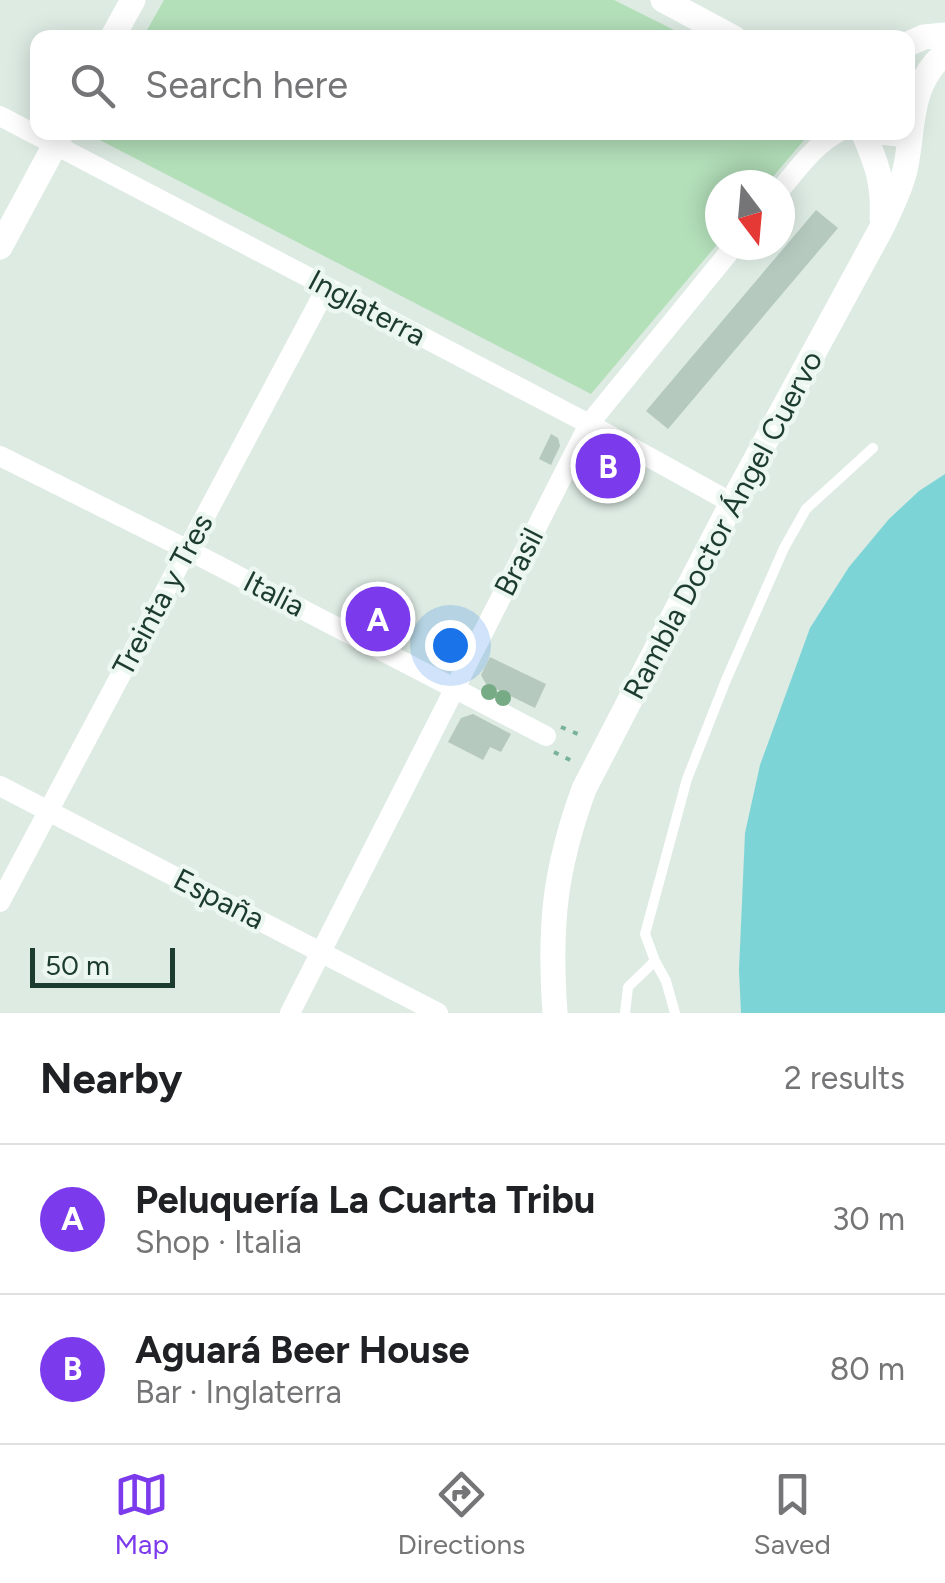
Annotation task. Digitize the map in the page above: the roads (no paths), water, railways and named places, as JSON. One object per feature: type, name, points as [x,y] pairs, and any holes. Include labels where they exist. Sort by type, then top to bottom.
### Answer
[{"type":"street","points":[[116,30],[132,0]]},
{"type":"street","points":[[663,0],[719,30]]},
{"type":"street","points":[[915,41],[945,35]]},
{"type":"street","name":"Rambla Doctor Ángel Cuervo","points":[[915,95],[922,80],[945,53]]},
{"type":"street","name":"Inglaterra","points":[[0,116],[30,127]]},
{"type":"street","points":[[0,247],[57,140]]},
{"type":"street","name":"Inglaterra","points":[[62,140],[732,503]]},
{"type":"street","points":[[795,172],[826,140]]},
{"type":"street","points":[[867,140],[879,168],[884,195],[881,229]]},
{"type":"street","name":"Rambla Doctor Ángel Cuervo","points":[[556,1013],[553,923],[567,836],[598,760],[881,229],[897,196],[909,140]]},
{"type":"street","name":"Brasil","points":[[290,1013],[589,424],[724,260]]},
{"type":"street","name":"Treinta y Tres","points":[[0,902],[327,287]]},
{"type":"street","name":"Italia","points":[[0,456],[455,687],[549,729]]},
{"type":"street","name":"España","points":[[0,786],[438,1013]]},
{"type":"lane","points":[[675,1013],[645,934],[686,780],[784,548],[806,509],[873,448]]},
{"type":"lane","points":[[625,1013],[628,987],[654,961]]},
{"type":"water","points":[[945,474],[945,1013],[741,1013],[745,833],[760,765],[810,628],[849,567],[889,519],[919,491]]},
{"type":"place","name":"Aguará Beer House","points":[[608,466]]},
{"type":"place","name":"Peluquería La Cuarta Tribu","points":[[378,619]]}]
